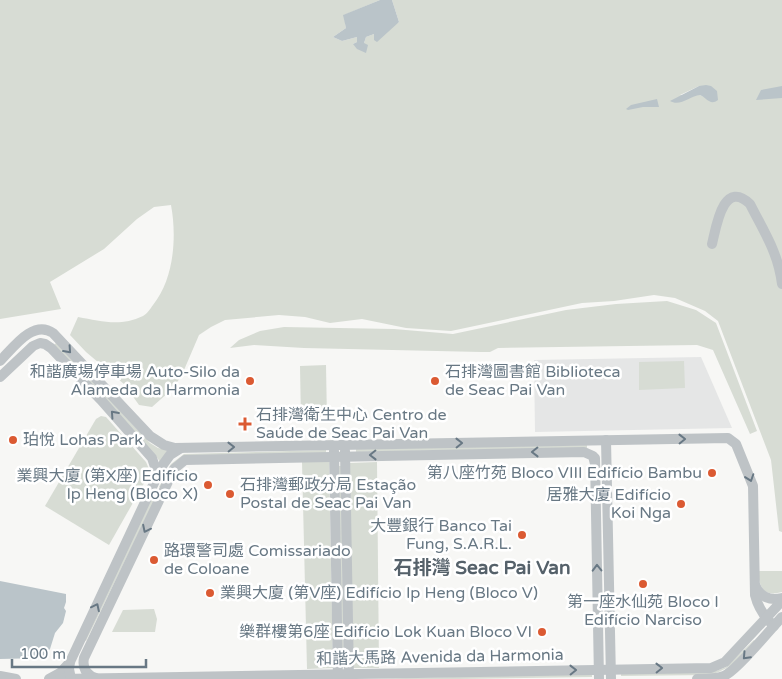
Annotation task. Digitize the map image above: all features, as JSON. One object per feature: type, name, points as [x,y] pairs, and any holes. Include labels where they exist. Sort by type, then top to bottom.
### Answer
[{"type":"street","points":[[712,244],[723,205],[731,198],[746,200],[750,204],[773,248],[778,261],[782,284]]},
{"type":"street","points":[[0,361],[29,333],[39,329],[48,330],[53,333],[150,436],[164,445],[182,448],[726,438],[734,441],[753,486],[755,595],[757,604],[770,622]]},
{"type":"street","points":[[0,378],[33,346],[40,343],[45,344],[60,356],[143,447],[154,462],[156,482]]},
{"type":"street","points":[[595,440],[599,674]]},
{"type":"street","points":[[606,440],[610,674]]},
{"type":"street","points":[[345,444],[349,676]]},
{"type":"street","points":[[334,445],[338,677]]},
{"type":"street","points":[[70,679],[68,669],[75,650],[167,457],[182,448]]},
{"type":"street","points":[[100,678],[94,678],[86,672],[84,658],[174,469],[187,458],[584,452],[592,455],[596,464]]},
{"type":"street","points":[[754,582],[756,588],[766,598],[782,600]]},
{"type":"street","name":"和諧大馬路 Avenida da Harmonia","points":[[697,679],[713,679],[724,676],[734,669],[770,622],[782,600]]},
{"type":"street","name":"和諧大馬路 Avenida da Harmonia","points":[[60,679],[610,674],[710,668],[726,662],[770,622],[782,617]]},
{"type":"street","points":[[49,679],[60,673],[70,662]]},
{"type":"street","points":[[0,676],[16,679]]},
{"type":"shaded area","points":[[0,0],[380,0],[344,15],[346,28],[333,37],[342,41],[357,37],[357,42],[353,44],[364,43],[366,37],[374,34],[375,37],[399,22],[392,0],[782,0],[782,532],[779,531],[771,460],[718,321],[705,311],[675,298],[654,295],[614,301],[582,303],[451,331],[406,328],[362,319],[330,323],[305,317],[279,315],[225,320],[199,335],[181,377],[169,392],[152,407],[139,405],[124,384],[86,352],[70,335],[78,317],[118,322],[143,316],[150,310],[166,283],[170,270],[174,230],[171,205],[154,207],[137,219],[104,249],[50,282],[61,309],[0,319]],"holes":[[[699,86],[704,97],[700,95],[680,95]]]},
{"type":"shaded area","points":[[380,0],[392,0],[399,22],[377,42],[374,40],[374,34],[366,37],[364,43],[368,45],[366,53],[357,49],[353,44],[357,42],[357,37],[342,41],[333,37],[346,28],[343,15]]},
{"type":"shaded area","points":[[699,86],[711,86],[717,91],[718,100],[715,102],[711,102],[700,95],[678,103],[670,101]]},
{"type":"shaded area","points":[[782,86],[782,98],[756,100],[761,90]]},
{"type":"shaded area","points":[[657,99],[659,107],[626,109],[631,105]]},
{"type":"shaded area","points":[[667,301],[696,310],[716,323],[757,431],[750,434],[713,350],[697,345],[498,348],[490,352],[304,348],[254,345],[230,348],[239,340],[260,331],[284,327],[394,329],[453,334],[566,310],[616,304]]},
{"type":"shaded area","points":[[56,343],[150,443],[158,448],[168,450],[160,462],[54,345]]},
{"type":"shaded area","points":[[701,357],[732,428],[535,432],[534,360]]},
{"type":"shaded area","points":[[684,361],[685,388],[639,390],[639,362]]},
{"type":"shaded area","points":[[326,365],[327,421],[301,421],[300,366]]},
{"type":"shaded area","points":[[101,416],[106,417],[146,462],[149,469],[147,478],[109,545],[45,506],[96,419]]},
{"type":"shaded area","points":[[587,445],[587,448],[356,452],[356,449]]},
{"type":"shaded area","points":[[326,450],[326,453],[191,456],[162,488],[159,487],[171,464],[184,454]]},
{"type":"shaded area","points":[[302,462],[329,462],[333,668],[307,669]]},
{"type":"shaded area","points":[[377,462],[379,668],[352,668],[350,463]]},
{"type":"shaded area","points":[[339,466],[341,466],[344,664],[342,664]]},
{"type":"shaded area","points":[[155,492],[158,493],[86,641],[84,640]]},
{"type":"shaded area","points":[[758,571],[782,571],[782,592],[771,593],[764,590],[761,586]]},
{"type":"shaded area","points":[[0,581],[66,594],[64,608],[66,611],[63,623],[55,633],[50,649],[41,658],[0,659]]},
{"type":"shaded area","points":[[154,609],[157,619],[155,632],[112,632],[123,610]]},
{"type":"shaded area","points":[[754,640],[756,642],[735,662],[723,670],[709,675],[621,676],[621,674],[716,671],[726,667]]},
{"type":"shaded area","points":[[592,674],[592,677],[361,679]]},
{"type":"place","name":"和諧廣場停車場 Auto-Silo da Alameda da Harmonia","points":[[250,381]]},
{"type":"place","name":"石排灣圖書館 Biblioteca de Seac Pai Van","points":[[435,381]]},
{"type":"place","name":"石排灣衛生中心 Centro de Saúde de Seac Pai Van","points":[[245,424]]},
{"type":"place","name":"珀悅 Lohas Park","points":[[13,440]]},
{"type":"place","name":"第八座竹苑 Bloco VIII Edifício Bambu","points":[[712,473]]},
{"type":"place","name":"業興大廈 (第X座) Edifício Ip Heng (Bloco X)","points":[[208,485]]},
{"type":"place","name":"石排灣郵政分局 Estação Postal de Seac Pai Van","points":[[230,494]]},
{"type":"place","name":"居雅大廈 Edifício Koi Nga","points":[[681,504]]},
{"type":"place","name":"大豐銀行 Banco Tai Fung, S.A.R.L.","points":[[522,535]]},
{"type":"place","name":"路環警司處 Comissariado de Coloane","points":[[154,560]]},
{"type":"place","name":"第一座水仙苑 Bloco I Edifício Narciso","points":[[643,584]]},
{"type":"place","name":"業興大廈 (第V座) Edifício Ip Heng (Bloco V)","points":[[210,593]]},
{"type":"place","name":"樂群樓第6座 Edifício Lok Kuan Bloco VI","points":[[542,632]]},
{"type":"district","name":"石排灣 Seac Pai Van","points":[[482,568]]}]
